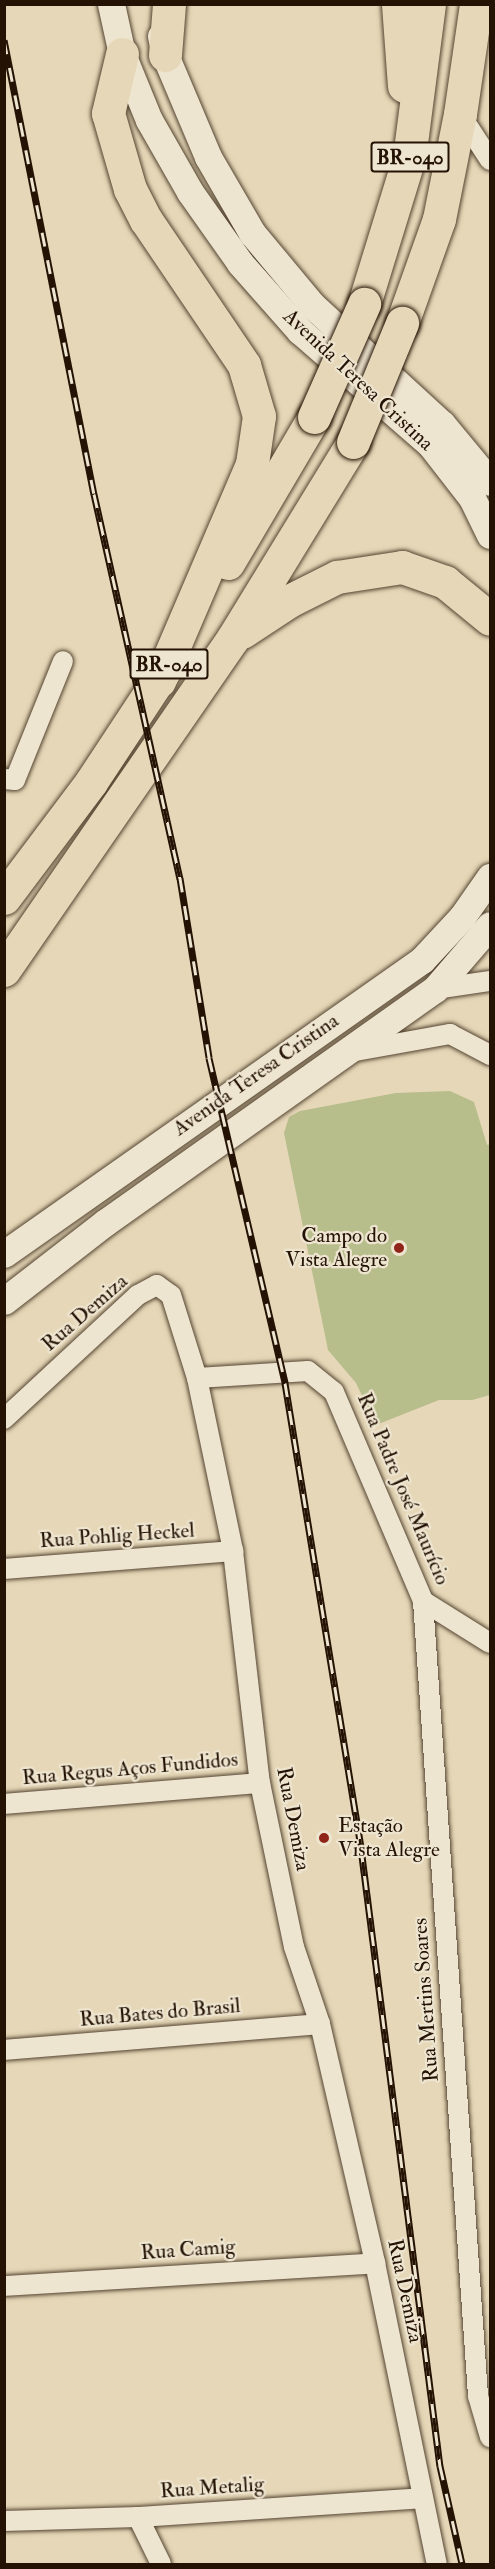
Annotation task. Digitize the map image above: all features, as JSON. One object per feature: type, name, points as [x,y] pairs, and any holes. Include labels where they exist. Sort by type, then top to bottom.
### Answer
[{"type":"highway","points":[[165,56],[169,4]]},
{"type":"highway","points":[[398,4],[410,159]]},
{"type":"highway","name":"BR-040","points":[[4,898],[92,782],[159,681],[314,417],[364,304],[410,159],[429,4]]},
{"type":"highway","name":"BR-040","points":[[4,970],[233,638],[353,442],[402,323],[439,219],[460,114],[476,4]]},
{"type":"highway","points":[[122,54],[108,113],[130,189],[146,220],[244,365],[259,416],[252,464],[159,681]]},
{"type":"highway","points":[[233,638],[329,580],[356,571],[402,567],[445,582],[490,619]]},
{"type":"main road","name":"Avenida Teresa Cristina","points":[[111,4],[122,54],[154,130],[190,192],[240,263],[300,331],[430,444],[472,498],[490,535]]},
{"type":"main road","name":"Avenida Teresa Cristina","points":[[155,4],[165,56],[208,157],[252,232],[312,305],[442,424],[490,482]]},
{"type":"main road","name":"Avenida Teresa Cristina","points":[[4,1254],[422,960],[462,917],[490,877]]},
{"type":"main road","name":"Avenida Teresa Cristina","points":[[4,1301],[106,1222],[435,989],[490,925]]},
{"type":"street","points":[[460,114],[490,160]]},
{"type":"street","points":[[4,779],[15,780],[63,661]]},
{"type":"street","points":[[435,989],[490,981]]},
{"type":"street","points":[[344,1053],[450,1034],[490,1055]]},
{"type":"street","name":"Rua Demiza","points":[[4,1419],[138,1295],[157,1285],[171,1295],[197,1378],[233,1551],[260,1783],[294,1947],[320,2024],[375,2263],[437,2565]]},
{"type":"street","name":"Rua Padre José Maurício","points":[[197,1378],[308,1371],[334,1392],[423,1601],[490,1642]]},
{"type":"street","name":"Rua Pohlig Heckel","points":[[4,1569],[233,1551]]},
{"type":"street","name":"Rua Mertins Soares","points":[[423,1601],[484,2394],[490,2438]]},
{"type":"street","name":"Rua Regus Aços Fundidos","points":[[4,1804],[260,1783]]},
{"type":"street","name":"Rua Bates do Brasil","points":[[4,2049],[320,2024]]},
{"type":"street","name":"Rua Camig","points":[[4,2286],[375,2263]]},
{"type":"street","name":"Rua Metalig","points":[[4,2521],[138,2517],[422,2498]]},
{"type":"street","points":[[138,2517],[161,2565]]},
{"type":"green space","name":"Campo do Vista Alegre","points":[[450,1091],[474,1102],[487,1145],[490,1144],[490,1395],[472,1400],[439,1400],[376,1425],[356,1383],[328,1350],[284,1133],[289,1117],[300,1111],[396,1093]]},
{"type":"railway","points":[[4,40],[94,494],[180,878],[209,1058],[285,1383],[361,1848],[440,2466],[462,2564]]},
{"type":"place","name":"Campo do Vista Alegre","points":[[399,1248]]},
{"type":"place","name":"Estação Vista Alegre","points":[[324,1838]]}]
